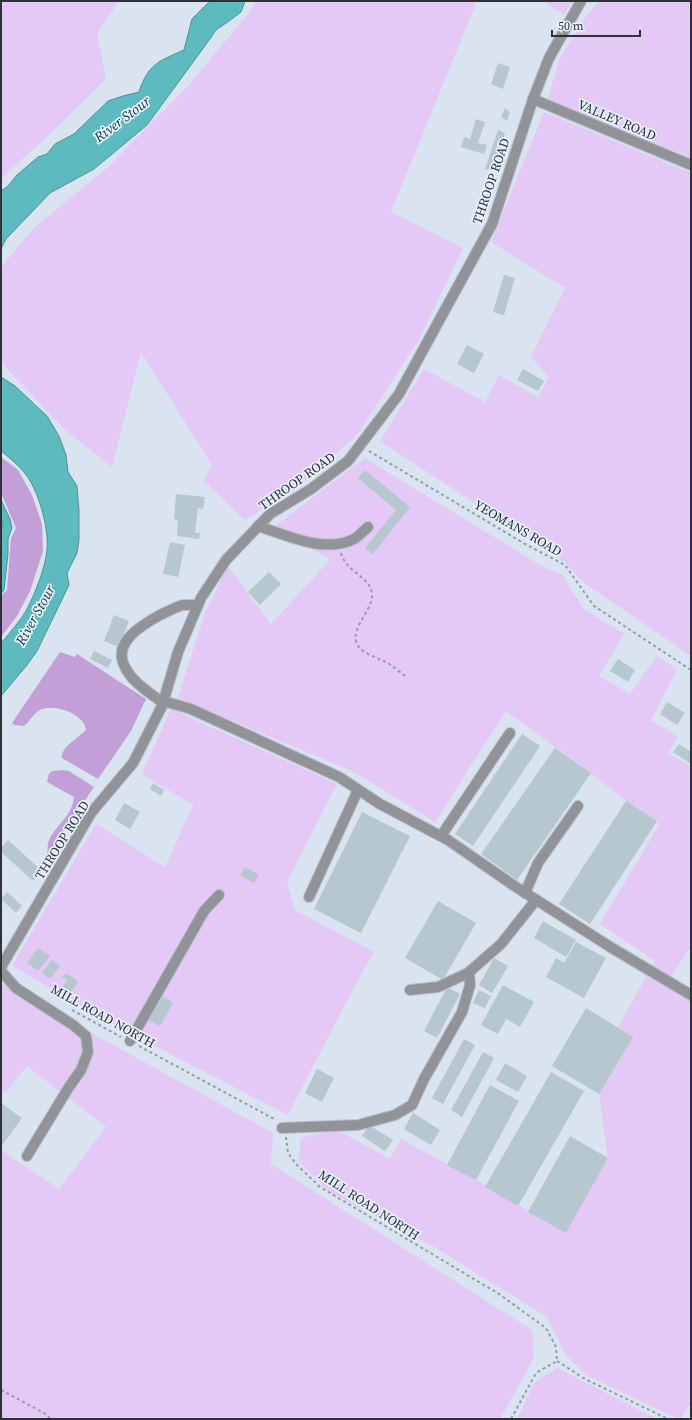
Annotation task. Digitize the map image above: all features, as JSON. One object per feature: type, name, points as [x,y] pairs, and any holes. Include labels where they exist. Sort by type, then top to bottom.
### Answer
[{"type":"street","name":"THROOP ROAD","points":[[1,967],[91,813],[133,763],[163,702],[178,652],[201,598],[226,560],[270,514],[311,489],[348,461],[399,394],[492,224],[533,99],[549,58],[581,1]]},
{"type":"street","name":"VALLEY ROAD","points":[[533,99],[691,165]]},
{"type":"street","points":[[258,526],[289,537],[327,545],[340,544],[355,538],[368,527]]},
{"type":"street","points":[[198,605],[182,606],[170,610],[138,629],[126,642],[122,652],[122,658],[131,676],[142,688],[163,702],[191,709],[339,777],[380,804],[441,836],[536,900],[612,948],[691,995]]},
{"type":"street","points":[[441,836],[510,733]]},
{"type":"street","points":[[309,897],[358,790]]},
{"type":"street","points":[[525,893],[538,863],[578,806]]},
{"type":"street","points":[[130,1041],[204,911],[219,895]]},
{"type":"street","points":[[410,990],[438,987],[469,972],[501,944],[536,900]]},
{"type":"street","points":[[1,971],[16,988],[86,1036],[88,1052],[81,1070],[27,1156]]},
{"type":"street","points":[[282,1128],[358,1125],[395,1114],[412,1105],[424,1079],[462,1012],[470,985],[469,972]]},
{"type":"path","name":"YEOMANS ROAD","points":[[360,446],[525,544],[565,565],[594,606],[691,670]]},
{"type":"path","points":[[340,544],[342,561],[366,581],[372,593],[372,602],[356,630],[355,636],[357,644],[362,650],[390,664],[405,676]]},
{"type":"path","name":"MILL ROAD NORTH","points":[[70,1009],[276,1120],[285,1134],[288,1153],[296,1164],[320,1187],[499,1294],[546,1328],[556,1347],[557,1361]]},
{"type":"path","points":[[511,1419],[536,1373],[557,1361],[585,1380],[668,1419]]},
{"type":"path","points":[[1,1390],[44,1413],[51,1419]]},
{"type":"shaded area","points":[[1,1],[119,1],[97,33],[106,79],[46,138],[1,178]]},
{"type":"shaded area","points":[[255,1],[477,1],[391,212],[463,248],[418,341],[357,435],[297,488],[245,520],[203,480],[212,465],[141,352],[112,467],[64,429],[1,362],[1,267],[35,227],[108,167],[189,85],[253,8]]},
{"type":"shaded area","points":[[542,1],[572,1],[564,15]]},
{"type":"shaded area","points":[[600,1],[691,1],[691,158],[548,99],[559,60],[586,16]]},
{"type":"shaded area","points":[[544,112],[691,173],[691,656],[580,580],[565,562],[380,441],[424,369],[485,402],[499,375],[538,397],[549,377],[531,357],[565,288],[491,242]]},
{"type":"shaded area","points":[[1,457],[18,470],[32,495],[42,524],[43,551],[30,591],[17,616],[1,637],[1,596],[7,590],[11,538],[16,528],[1,493]]},
{"type":"shaded area","points":[[365,458],[538,564],[562,575],[584,609],[624,634],[599,676],[630,694],[657,656],[677,669],[651,720],[678,737],[668,753],[691,766],[691,947],[670,977],[691,990],[691,1403],[680,1419],[586,1375],[566,1355],[547,1317],[431,1245],[327,1190],[299,1161],[301,1138],[336,1129],[390,1159],[401,1139],[476,1180],[566,1233],[608,1158],[599,1094],[633,1037],[618,1027],[655,961],[600,924],[659,825],[657,821],[626,801],[591,773],[506,711],[435,822],[352,771],[178,698],[205,613],[228,566],[271,624],[330,560],[275,526]]},
{"type":"shaded area","points":[[60,652],[75,657],[77,654],[146,699],[131,731],[98,779],[62,758],[64,750],[86,730],[82,721],[76,716],[65,710],[47,708],[37,712],[24,726],[14,725],[12,723]]},
{"type":"shaded area","points":[[171,709],[337,784],[287,882],[295,910],[374,952],[353,989],[288,1115],[126,1031],[12,966],[96,824],[165,867],[193,805],[142,774]]},
{"type":"shaded area","points":[[52,771],[69,771],[94,787],[47,856],[48,844],[52,834],[67,815],[73,804],[74,797],[47,782],[49,774]]},
{"type":"shaded area","points":[[1,983],[273,1133],[271,1164],[532,1330],[534,1358],[500,1419],[1,1419],[1,1150],[59,1189],[106,1127],[27,1066],[5,1093],[1,1090]]},
{"type":"shaded area","points":[[557,1368],[657,1419],[517,1419],[535,1382]]},
{"type":"water","name":"River Stour","points":[[210,1],[245,1],[241,12],[216,30],[147,125],[94,169],[50,193],[6,239],[1,249],[1,191],[38,157],[47,154],[55,144],[74,134],[108,101],[139,92],[146,75],[151,69],[161,61],[184,50],[192,19]]},
{"type":"water","name":"River Stour","points":[[1,377],[15,386],[47,416],[59,436],[66,455],[68,472],[77,486],[79,540],[77,553],[67,573],[69,585],[37,651],[1,696],[1,642],[26,611],[33,597],[44,565],[47,550],[47,533],[43,513],[33,486],[23,471],[1,451]]},
{"type":"water","points":[[1,500],[10,519],[12,528],[8,539],[4,590],[1,594],[1,532],[3,522],[1,519]]},
{"type":"building","points":[[498,63],[510,67],[503,89],[491,84]]},
{"type":"building","points":[[505,108],[510,112],[507,121],[501,117]]},
{"type":"building","points":[[476,119],[485,122],[478,143],[487,145],[484,154],[461,147],[464,137],[470,139]]},
{"type":"building","points":[[498,130],[505,133],[492,171],[485,169]]},
{"type":"building","points":[[504,275],[515,278],[504,315],[493,312]]},
{"type":"building","points":[[467,345],[484,354],[474,373],[457,364]]},
{"type":"building","points":[[523,369],[544,381],[538,391],[517,380]]},
{"type":"building","points":[[365,470],[410,507],[373,554],[365,548],[396,510],[358,478]]},
{"type":"building","points":[[176,494],[205,497],[203,509],[198,508],[195,533],[200,533],[199,539],[177,536],[178,520],[174,519]]},
{"type":"building","points":[[170,542],[185,545],[178,577],[163,574]]},
{"type":"building","points":[[269,572],[281,584],[260,605],[248,592]]},
{"type":"building","points":[[114,615],[129,621],[119,647],[104,641]]},
{"type":"building","points":[[94,651],[112,660],[108,668],[90,659]]},
{"type":"building","points":[[618,659],[635,670],[628,682],[610,671]]},
{"type":"building","points":[[667,702],[685,713],[677,725],[660,714]]},
{"type":"building","points":[[522,734],[540,746],[473,846],[455,834]]},
{"type":"building","points":[[679,744],[691,752],[691,764],[673,752]]},
{"type":"building","points":[[555,748],[591,773],[517,880],[481,854]]},
{"type":"building","points":[[153,783],[164,790],[161,796],[150,789]]},
{"type":"building","points":[[626,801],[657,821],[590,924],[559,904]]},
{"type":"building","points":[[124,803],[140,812],[130,829],[115,820]]},
{"type":"building","points":[[362,812],[410,836],[361,933],[314,909]]},
{"type":"building","points":[[8,840],[42,871],[33,881],[1,852],[1,848]]},
{"type":"building","points":[[245,867],[259,875],[254,883],[240,875]]},
{"type":"building","points":[[7,892],[22,906],[16,913],[1,899]]},
{"type":"building","points":[[438,901],[476,923],[443,980],[405,958]]},
{"type":"building","points":[[543,921],[576,940],[566,957],[534,938]]},
{"type":"building","points":[[576,942],[606,958],[584,998],[546,977],[556,958],[564,963]]},
{"type":"building","points":[[38,948],[50,956],[38,971],[27,963]]},
{"type":"building","points":[[494,958],[508,966],[492,993],[479,985]]},
{"type":"building","points":[[52,960],[60,966],[50,979],[42,973]]},
{"type":"building","points":[[66,973],[78,981],[70,994],[61,990],[67,980],[62,977]]},
{"type":"building","points":[[503,985],[534,1002],[520,1027],[506,1019],[498,1034],[481,1025]]},
{"type":"building","points":[[447,987],[460,994],[437,1038],[424,1031]]},
{"type":"building","points":[[479,990],[491,996],[485,1008],[473,1003]]},
{"type":"building","points":[[159,994],[173,1003],[160,1026],[146,1018]]},
{"type":"building","points":[[586,1008],[633,1037],[599,1094],[552,1066]]},
{"type":"building","points":[[464,1039],[475,1045],[443,1104],[432,1098]]},
{"type":"building","points":[[483,1052],[494,1058],[462,1117],[451,1110]]},
{"type":"building","points":[[505,1063],[527,1076],[518,1092],[496,1080]]},
{"type":"building","points":[[317,1069],[334,1078],[322,1102],[305,1093]]},
{"type":"building","points":[[551,1072],[584,1091],[518,1206],[485,1187]]},
{"type":"building","points":[[490,1085],[519,1101],[476,1180],[447,1165]]},
{"type":"building","points":[[1,1103],[22,1118],[3,1144],[1,1143]]},
{"type":"building","points":[[413,1113],[440,1130],[431,1145],[404,1129]]},
{"type":"building","points":[[369,1125],[393,1140],[385,1151],[362,1136]]},
{"type":"building","points":[[570,1136],[608,1158],[566,1233],[528,1212]]}]
